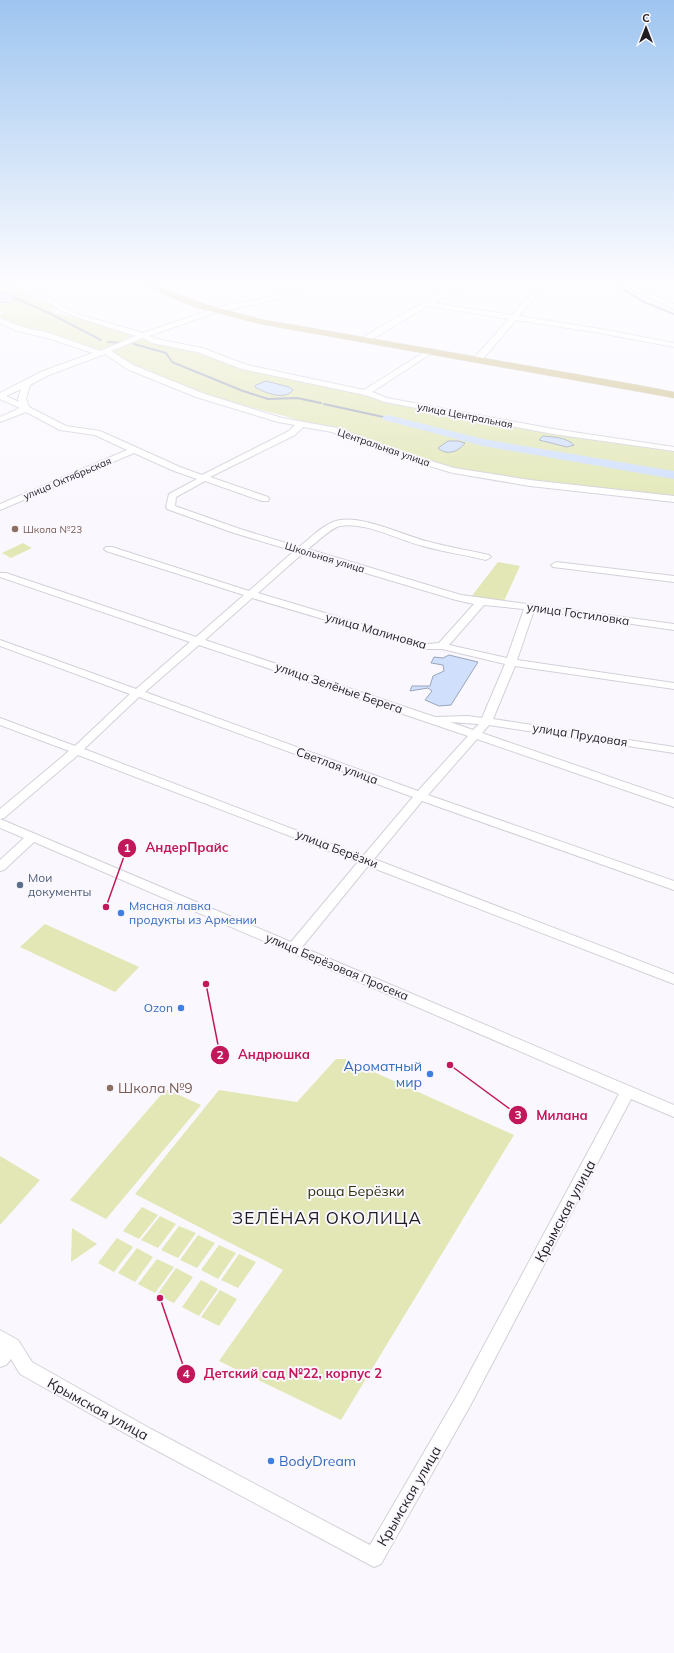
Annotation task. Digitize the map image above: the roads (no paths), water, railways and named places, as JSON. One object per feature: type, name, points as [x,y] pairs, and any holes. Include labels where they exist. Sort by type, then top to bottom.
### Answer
[{"type":"main road","points":[[485,360],[557,372],[674,395]]},
{"type":"street","points":[[0,395],[26,384],[46,373],[82,360]]},
{"type":"street","name":"Центральная улица","points":[[120,360],[130,367],[180,388],[281,420],[334,430],[392,452],[452,470],[530,483],[674,499]]},
{"type":"street","name":"улица Центральная","points":[[226,360],[245,367],[356,392],[367,392],[384,400],[465,416],[674,449]]},
{"type":"street","points":[[367,392],[415,360]]},
{"type":"street","points":[[26,384],[22,399],[26,409]]},
{"type":"street","points":[[0,395],[63,428],[97,433],[177,469],[265,499]]},
{"type":"street","points":[[0,420],[26,409]]},
{"type":"street","points":[[202,478],[292,433],[301,424]]},
{"type":"street","name":"улица Октябрьская","points":[[0,507],[134,450]]},
{"type":"street","name":"Школьная улица","points":[[202,478],[201,481],[172,496],[170,507],[236,531],[459,598],[481,602]]},
{"type":"street","points":[[0,815],[76,751],[300,550],[333,525],[346,522],[402,536],[423,544],[486,556]]},
{"type":"street","name":"улица Малиновка","points":[[109,549],[250,594],[428,647],[442,646],[511,662],[674,686]]},
{"type":"street","points":[[556,565],[674,579]]},
{"type":"street","name":"улица Зелёные Берега","points":[[3,575],[475,734],[674,803]]},
{"type":"street","points":[[442,646],[481,602]]},
{"type":"street","name":"улица Гостиловка","points":[[481,602],[504,603],[674,627]]},
{"type":"street","points":[[293,948],[420,796],[486,722],[511,662],[530,607]]},
{"type":"street","name":"Светлая улица","points":[[0,643],[420,796],[674,886]]},
{"type":"street","name":"улица Прудовая","points":[[430,719],[468,719],[674,750]]},
{"type":"street","name":"улица Берёзки","points":[[0,721],[674,979]]},
{"type":"street","name":"улица Берёзовая Просека","points":[[0,822],[674,1111]]},
{"type":"street","points":[[0,867],[33,837]]},
{"type":"street","name":"Крымская улица","points":[[6,1342],[26,1368],[152,1439],[374,1557],[464,1400],[628,1091]]},
{"type":"street","points":[[0,1359],[6,1342]]},
{"type":"water","points":[[266,381],[289,387],[293,390],[285,395],[275,395],[264,392],[255,387],[256,385]]},
{"type":"water","points":[[543,436],[567,440],[574,445],[567,447],[539,440]]},
{"type":"water","points":[[448,441],[465,443],[459,449],[452,452],[445,452],[438,448]]},
{"type":"water","points":[[449,655],[478,662],[451,705],[439,706],[425,700],[432,691],[428,688],[410,691],[412,686],[430,686],[433,676],[444,671],[443,665],[431,663],[434,657],[443,658]]},
{"type":"waterway","points":[[171,360],[172,362],[243,391],[268,399],[297,398],[321,403]]},
{"type":"waterway","points":[[324,404],[388,418]]},
{"type":"waterway","points":[[388,418],[483,442],[674,475]]},
{"type":"place","name":"Школа №23","points":[[15,529]]},
{"type":"place","name":"Мои документы","points":[[20,885]]},
{"type":"place","name":"АндерПрайс","points":[[106,907]]},
{"type":"place","name":"Мясная лавка продукты из Армении","points":[[121,913]]},
{"type":"place","name":"Андрюшка","points":[[206,984]]},
{"type":"place","name":"Ozon","points":[[181,1008]]},
{"type":"place","name":"Милана","points":[[450,1065]]},
{"type":"place","name":"Ароматный мир","points":[[430,1074]]},
{"type":"place","name":"Школа №9","points":[[110,1088]]},
{"type":"place","name":"Детский сад №22, корпус 2","points":[[160,1298]]},
{"type":"place","name":"BodyDream","points":[[271,1461]]},
{"type":"district","name":"ЗЕЛЁНАЯ ОКОЛИЦА","points":[[327,1218]]},
{"type":"park label","name":"роща Берёзки","points":[[356,1191]]}]
